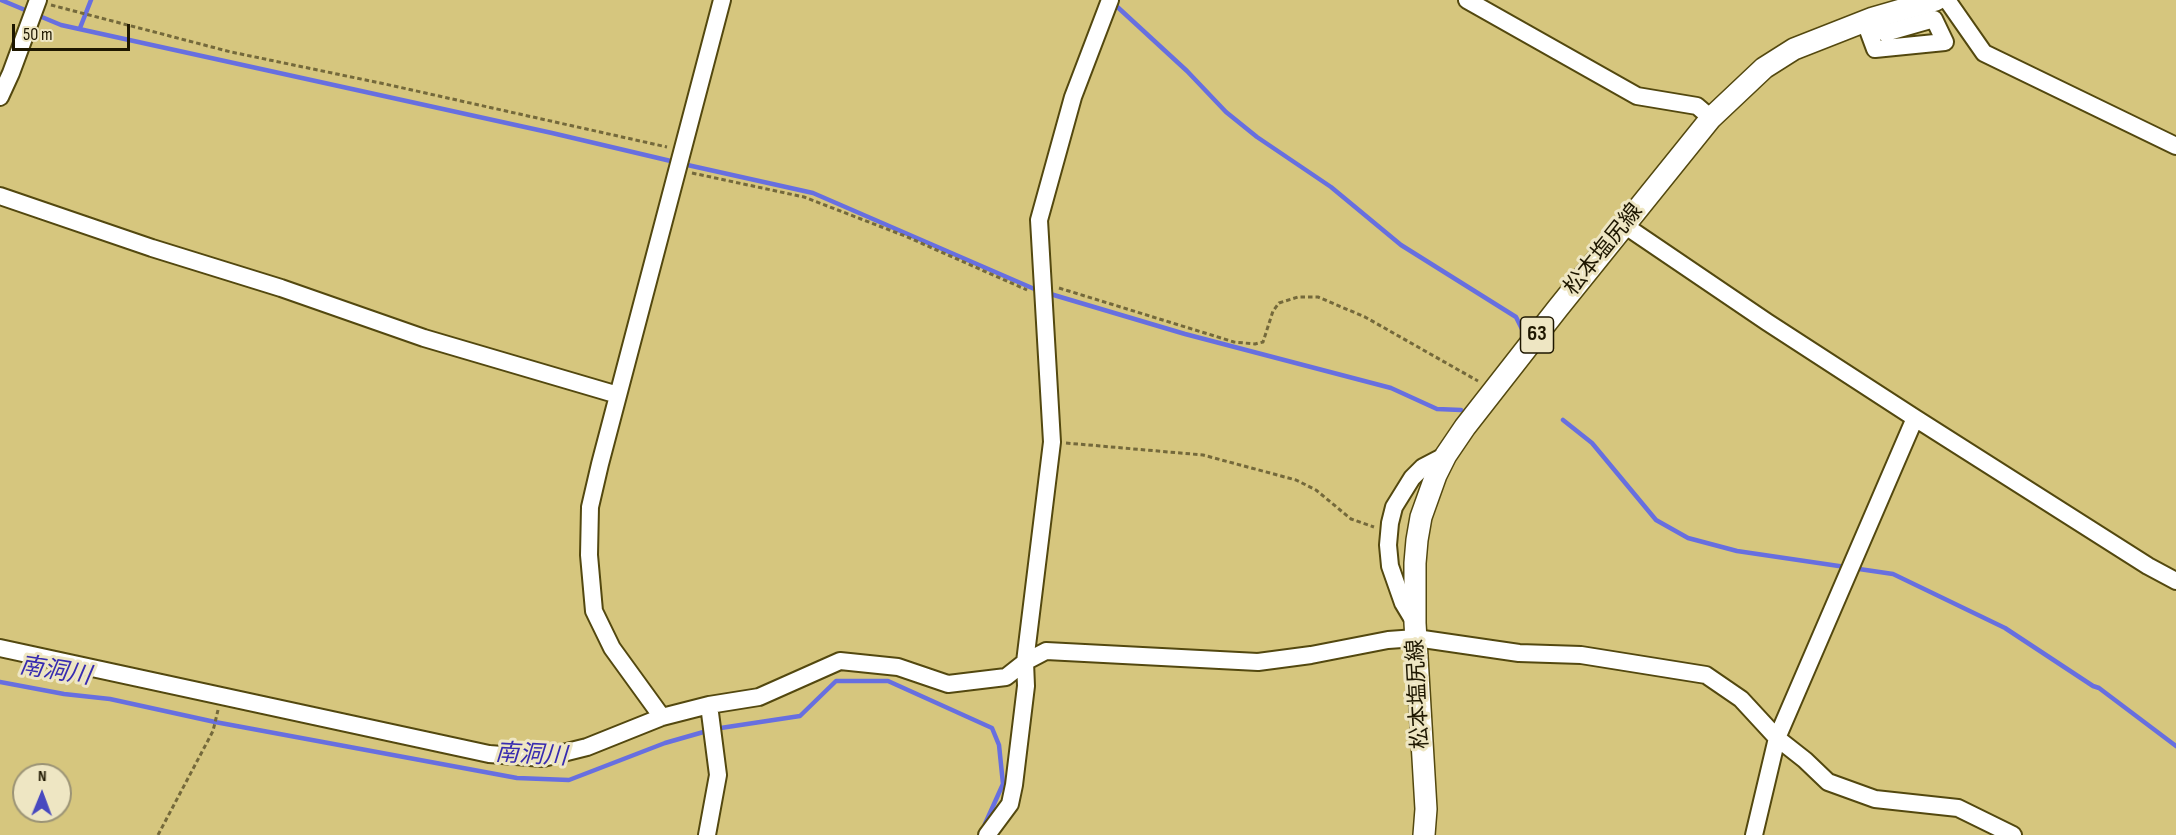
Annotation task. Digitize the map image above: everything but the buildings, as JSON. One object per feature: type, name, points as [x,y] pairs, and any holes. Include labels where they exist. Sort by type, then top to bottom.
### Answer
[{"type":"main road","name":"松本塩尻線","points":[[1424,835],[1426,808],[1416,630],[1417,540],[1428,494],[1446,455],[1494,390],[1711,117],[1764,68],[1794,49],[1871,20],[1936,0]]},
{"type":"street","points":[[0,97],[38,0]]},
{"type":"street","points":[[662,717],[612,648],[594,611],[590,555],[591,507],[618,395],[722,0]]},
{"type":"street","points":[[987,835],[1010,804],[1014,785],[1026,686],[1025,662],[1052,442],[1039,220],[1073,97],[1110,0]]},
{"type":"street","points":[[1467,0],[1637,96],[1697,106],[1711,117]]},
{"type":"street","points":[[1947,0],[1984,53],[2176,146]]},
{"type":"street","points":[[0,196],[152,248],[281,288],[424,338],[618,395]]},
{"type":"street","points":[[1624,225],[1915,418],[2148,566],[2176,581]]},
{"type":"street","points":[[1754,835],[1777,738],[1915,418]]},
{"type":"street","points":[[1416,630],[1390,566],[1389,530],[1394,507],[1412,478],[1423,467],[1446,455]]},
{"type":"street","points":[[0,648],[489,754],[543,758],[587,747],[662,717],[709,705],[759,697],[840,661],[898,667],[948,684],[1006,677],[1025,662],[1046,651],[1258,662],[1311,655],[1388,640],[1416,630],[1519,653],[1581,655],[1706,675],[1741,699],[1777,738],[1828,782],[1875,799],[1958,808],[2013,835]]},
{"type":"street","points":[[707,835],[718,775],[709,705]]},
{"type":"path","points":[[38,0],[231,52],[682,151]]},
{"type":"path","points":[[678,170],[804,197],[1042,290],[1224,339],[1255,344],[1263,342],[1273,311],[1279,303],[1298,297],[1318,297],[1365,317],[1494,390]]},
{"type":"path","points":[[1052,442],[1203,455],[1296,480],[1316,490],[1351,519],[1361,524],[1389,530]]},
{"type":"path","points":[[158,835],[213,731],[222,697]]},
{"type":"waterway","points":[[1,0],[61,25],[675,162]]},
{"type":"waterway","points":[[80,28],[91,0]]},
{"type":"waterway","points":[[1112,2],[1187,71],[1226,112],[1257,137],[1331,187],[1401,245],[1516,317],[1525,335]]},
{"type":"waterway","points":[[683,164],[813,193],[1039,291]]},
{"type":"waterway","points":[[1047,293],[1185,334],[1391,388],[1437,409],[1461,410]]},
{"type":"waterway","points":[[1563,420],[1592,443],[1656,520],[1688,538],[1737,551],[1893,574],[2005,628],[2099,688],[2176,746]]},
{"type":"waterway","name":"南洞川","points":[[0,682],[64,694],[110,699],[215,722],[517,778],[569,780],[665,743],[714,729],[800,716],[836,681],[888,681],[992,728],[999,745],[1003,784],[985,824],[987,828]]}]
